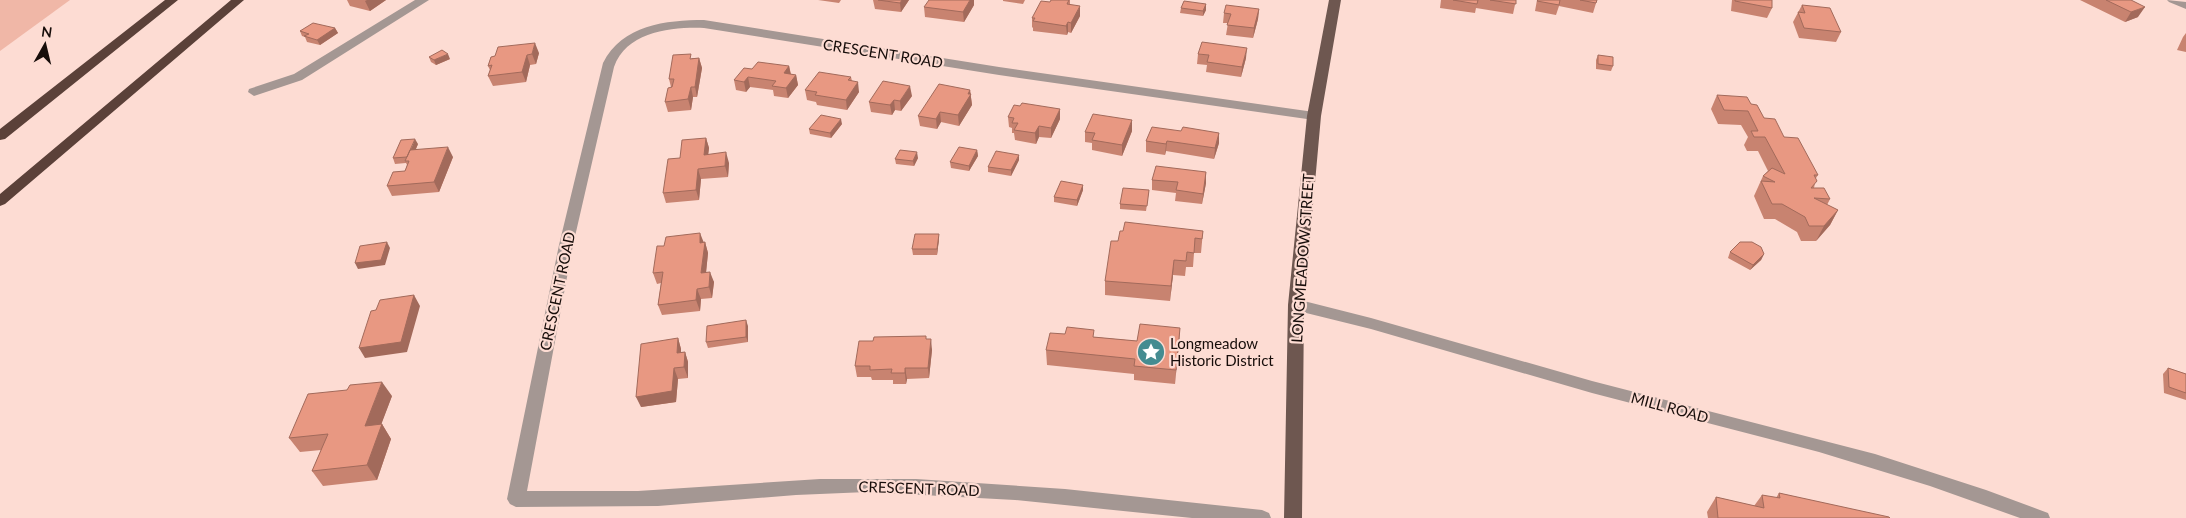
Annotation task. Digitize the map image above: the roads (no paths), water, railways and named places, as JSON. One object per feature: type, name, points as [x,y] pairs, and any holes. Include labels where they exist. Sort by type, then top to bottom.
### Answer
[{"type":"highway","points":[[0,136],[172,0]]},
{"type":"highway","points":[[0,201],[238,0]]},
{"type":"main road","name":"LONGMEADOW STREET","points":[[1294,518],[1296,305],[1314,116],[1335,0]]},
{"type":"street","points":[[254,92],[298,77],[423,0]]},
{"type":"street","points":[[2173,0],[2186,6]]},
{"type":"street","name":"CRESCENT ROAD","points":[[1262,518],[1033,494],[945,487],[869,485],[830,485],[676,497],[516,499],[564,254],[604,90],[607,69],[618,48],[634,37],[656,28],[672,25],[704,24],[989,70],[1314,116]]},
{"type":"street","name":"MILL ROAD","points":[[1296,305],[1350,317],[1498,361],[1887,465],[2041,518]]},
{"type":"place","name":"Longmeadow Historic District","points":[[1151,352]]}]
